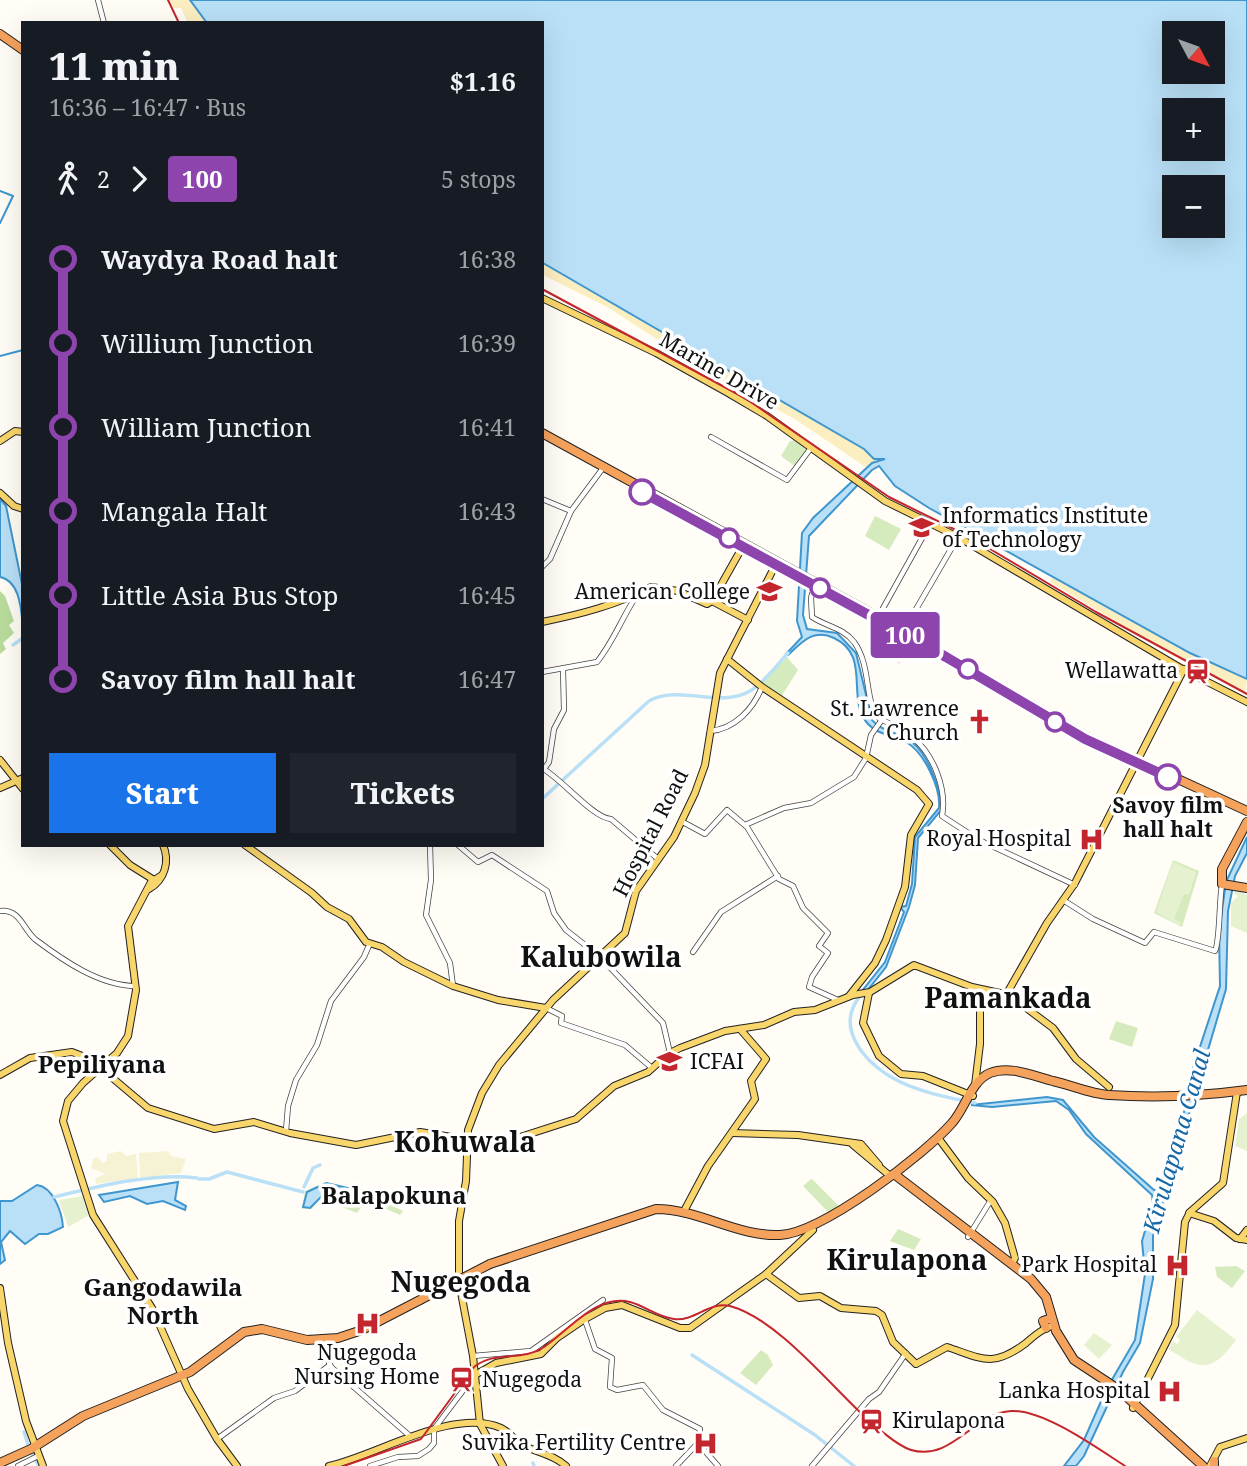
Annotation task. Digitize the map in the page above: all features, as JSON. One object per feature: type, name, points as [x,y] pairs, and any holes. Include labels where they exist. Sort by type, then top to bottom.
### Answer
[{"type":"highway","points":[[0,35],[21,50]]},
{"type":"highway","points":[[544,436],[777,563]]},
{"type":"highway","points":[[661,501],[902,632],[1085,739],[1247,812]]},
{"type":"highway","points":[[1247,822],[1222,869],[1224,884],[1247,888]]},
{"type":"highway","points":[[681,1212],[769,1237],[813,1230],[939,1138],[970,1098],[983,1076],[996,1072],[1013,1070],[1122,1095],[1190,1096],[1243,1091]]},
{"type":"highway","points":[[408,1306],[455,1280],[494,1263],[646,1210],[681,1212],[753,1232],[788,1234],[819,1224],[888,1175]]},
{"type":"highway","points":[[888,1175],[1011,1265],[1040,1293],[1051,1328],[1075,1367],[1108,1384],[1135,1403],[1209,1464]]},
{"type":"highway","points":[[0,1463],[31,1449],[83,1416],[182,1374],[250,1330],[262,1329],[319,1340],[362,1330],[494,1263]]},
{"type":"main road","name":"Marine Drive","points":[[544,299],[702,378],[757,411],[885,501],[958,537],[1184,669],[1247,701]]},
{"type":"main road","points":[[0,441],[15,431],[21,432]]},
{"type":"main road","points":[[0,493],[21,508]]},
{"type":"main road","name":"Marine Drive","points":[[930,523],[962,536],[1184,669]]},
{"type":"main road","points":[[544,622],[589,614],[611,601],[635,598],[651,587],[678,591],[707,604],[712,601],[743,546]]},
{"type":"main road","name":"Hospital Road","points":[[480,1424],[473,1356],[455,1280],[466,1139],[488,1081],[546,1008],[625,933],[635,894],[681,821],[705,765],[715,697],[727,659],[777,563]]},
{"type":"main road","points":[[712,601],[748,620]]},
{"type":"main road","points":[[727,659],[759,685],[813,718],[866,758],[917,790],[929,804],[911,835],[908,871],[897,913],[860,996],[863,1025],[873,1048],[895,1070],[904,1075],[923,1076],[970,1098]]},
{"type":"main road","points":[[1008,995],[1075,885],[1139,763],[1184,669]]},
{"type":"main road","points":[[0,760],[20,780],[0,788]]},
{"type":"main road","points":[[112,847],[153,884]]},
{"type":"main road","points":[[163,847],[166,859],[162,875],[153,884],[128,926],[136,986],[128,1036],[109,1061],[68,1101],[62,1116],[93,1215],[152,1308],[182,1374],[217,1439],[237,1466]]},
{"type":"main road","points":[[248,847],[312,893],[327,907],[349,919],[370,943],[453,986],[498,1000],[546,1008]]},
{"type":"main road","points":[[95,1061],[98,1070],[108,1074],[148,1108],[208,1128],[221,1129],[247,1121],[356,1145],[420,1132],[466,1139],[508,1141],[543,1127],[573,1120],[614,1086],[652,1068],[670,1053],[740,1028],[765,1025],[794,1012],[815,1010],[839,1000],[860,996],[915,967],[988,992],[1008,995],[1054,1032],[1074,1059],[1096,1077],[1106,1090]]},
{"type":"main road","points":[[983,1076],[980,1010],[988,992]]},
{"type":"main road","points":[[681,1212],[708,1166],[755,1100],[751,1081],[766,1059],[740,1028]]},
{"type":"main road","points":[[0,1074],[25,1057],[54,1050],[79,1051],[95,1061],[109,1061]]},
{"type":"main road","points":[[108,1074],[109,1061]]},
{"type":"main road","points":[[1135,1403],[1175,1325],[1183,1228],[1189,1213],[1223,1185],[1243,1091]]},
{"type":"main road","points":[[732,1133],[798,1135],[866,1147],[888,1175]]},
{"type":"main road","points":[[939,1138],[968,1178],[991,1199],[1005,1223],[1015,1258],[1011,1265]]},
{"type":"main road","points":[[1189,1213],[1214,1221],[1243,1240],[1247,1230]]},
{"type":"main road","points":[[475,1375],[496,1363],[541,1354],[557,1338],[605,1308],[622,1306],[687,1329],[766,1274],[813,1230]]},
{"type":"main road","points":[[766,1274],[799,1297],[820,1296],[841,1308],[876,1311],[882,1315],[893,1342],[907,1353],[912,1362],[919,1365],[947,1347],[974,1357],[995,1360],[1012,1353],[1034,1336],[1051,1328]]},
{"type":"main road","points":[[0,1288],[8,1343],[31,1449],[43,1466]]},
{"type":"main road","points":[[329,1466],[434,1429],[480,1424],[503,1429],[524,1446],[547,1454],[566,1466]]},
{"type":"main road","points":[[480,1424],[503,1466]]},
{"type":"main road","points":[[1209,1464],[1220,1447],[1247,1438]]},
{"type":"street","points":[[98,0],[103,21]]},
{"type":"street","points":[[711,436],[787,480],[811,448]]},
{"type":"street","points":[[544,566],[550,559],[571,511],[602,469]]},
{"type":"street","points":[[544,500],[571,511]]},
{"type":"street","points":[[877,618],[930,523]]},
{"type":"street","points":[[902,632],[958,537]]},
{"type":"street","points":[[807,580],[812,617],[841,629],[866,662],[872,710],[881,721],[913,737],[929,760],[945,796],[942,817],[979,841],[1075,885]]},
{"type":"street","points":[[544,672],[597,663],[614,640],[622,617],[635,598]]},
{"type":"street","points":[[544,768],[549,762],[554,729],[564,710],[563,668]]},
{"type":"street","points":[[710,731],[736,722],[754,704],[759,685]]},
{"type":"street","points":[[745,825],[784,808],[818,799],[854,777],[866,758],[873,732],[881,721]]},
{"type":"street","points":[[544,770],[562,780],[602,818],[611,819],[658,859]]},
{"type":"street","points":[[681,821],[705,834],[726,810],[745,825],[778,876],[793,886],[803,908],[828,933],[819,946],[828,953],[812,977],[810,989],[839,1000]]},
{"type":"street","points":[[430,847],[431,880],[426,915],[450,963],[453,986]]},
{"type":"street","points":[[460,847],[478,862],[492,855],[547,891],[554,913],[566,930],[601,958],[663,1023],[670,1053]]},
{"type":"street","points":[[693,952],[721,912],[778,876]]},
{"type":"street","points":[[1064,901],[1145,943],[1154,932],[1215,951],[1224,884]]},
{"type":"street","points":[[0,911],[7,910],[19,917],[34,939],[89,974],[120,986],[136,986]]},
{"type":"street","points":[[286,1131],[288,1107],[296,1080],[317,1045],[331,1001],[364,957],[370,943]]},
{"type":"street","points":[[546,1008],[562,1016],[561,1023],[571,1028],[625,1045],[652,1068]]},
{"type":"street","points":[[968,1235],[991,1199]]},
{"type":"street","points":[[473,1356],[531,1351],[603,1300]]},
{"type":"street","points":[[585,1319],[595,1349],[611,1358],[610,1387],[617,1390],[643,1385],[663,1409],[700,1429],[697,1446],[677,1466]]},
{"type":"street","points":[[319,1340],[330,1365],[412,1438]]},
{"type":"street","points":[[811,1466],[869,1399],[879,1392],[907,1353]]},
{"type":"street","points":[[217,1439],[274,1398],[295,1391],[330,1365]]},
{"type":"street","points":[[370,1466],[423,1453],[434,1443],[434,1429],[475,1375]]},
{"type":"street","points":[[697,1446],[718,1466]]},
{"type":"street","points":[[18,1466],[35,1458]]},
{"type":"shaded area","points":[[895,631],[903,636],[898,646],[906,648],[911,639],[920,644],[914,657],[906,653],[900,664],[895,662],[898,655],[883,651]]},
{"type":"shaded area","points":[[121,1151],[126,1156],[136,1154],[138,1178],[96,1184],[95,1178],[105,1174],[91,1168],[93,1159],[98,1157],[102,1163],[107,1161],[107,1154]]},
{"type":"shaded area","points":[[168,1151],[171,1156],[186,1159],[181,1173],[140,1178],[139,1153]]},
{"type":"green space","points":[[794,440],[807,450],[796,467],[781,456],[790,441]]},
{"type":"green space","points":[[875,516],[901,529],[889,550],[865,536]]},
{"type":"green space","points":[[0,591],[5,596],[14,621],[9,625],[14,633],[3,643],[6,649],[0,654]]},
{"type":"green space","points":[[787,657],[798,670],[781,697],[760,684]]},
{"type":"green space","points":[[1173,860],[1199,871],[1182,927],[1154,913]]},
{"type":"green space","points":[[1173,862],[1196,872],[1189,895],[1184,894],[1174,919],[1181,922],[1180,926],[1156,912]]},
{"type":"green space","points":[[1236,889],[1247,895],[1247,933],[1231,926],[1231,903],[1238,896],[1234,894]]},
{"type":"green space","points":[[1116,1021],[1138,1028],[1132,1047],[1109,1039]]},
{"type":"green space","points":[[1247,1113],[1247,1151],[1235,1146],[1239,1119]]},
{"type":"green space","points":[[811,1179],[840,1207],[829,1213],[803,1186]]},
{"type":"green space","points":[[326,1182],[357,1189],[403,1211],[400,1215],[366,1200],[357,1213],[332,1203],[337,1191],[327,1188],[312,1209],[302,1209],[305,1191]]},
{"type":"green space","points":[[83,1196],[91,1214],[68,1227],[59,1200]]},
{"type":"green space","points":[[898,1229],[921,1239],[914,1250],[890,1241]]},
{"type":"green space","points":[[1236,1266],[1245,1271],[1232,1288],[1217,1277],[1215,1267]]},
{"type":"green space","points":[[1197,1310],[1236,1340],[1220,1358],[1205,1365],[1189,1362],[1169,1349],[1172,1342],[1178,1344],[1180,1339],[1176,1337]]},
{"type":"green space","points":[[1094,1333],[1112,1345],[1099,1359],[1084,1345]]},
{"type":"green space","points":[[761,1350],[768,1355],[773,1365],[756,1385],[740,1373]]},
{"type":"sand","points":[[169,0],[190,0],[206,21],[187,21],[181,8],[173,8]]},
{"type":"sand","points":[[544,264],[864,449],[874,459],[885,460],[875,461],[867,468],[795,419],[710,374],[609,308],[544,276]]},
{"type":"sand","points":[[1053,577],[1190,653],[1247,679],[1245,692],[1147,640],[1050,582]]},
{"type":"water","points":[[190,0],[1247,0],[1247,679],[1190,653],[929,508],[895,486],[879,466],[872,470],[809,536],[803,615],[807,629],[837,633],[856,653],[872,720],[883,729],[906,738],[920,750],[935,780],[942,809],[918,838],[915,885],[886,967],[867,991],[862,991],[885,962],[904,912],[900,907],[906,906],[912,884],[915,837],[939,808],[937,791],[930,771],[913,747],[876,730],[861,714],[855,666],[852,655],[845,646],[834,638],[820,635],[809,638],[786,654],[802,637],[797,621],[802,533],[813,518],[872,463],[885,459],[874,459],[864,449],[544,264],[544,21],[206,21]]},
{"type":"water","points":[[0,499],[6,506],[21,579],[21,612],[16,590],[12,584],[0,577]]},
{"type":"water","name":"Kirulapana Canal","points":[[1247,837],[1247,853],[1235,876],[1228,911],[1226,989],[1153,1236],[1153,1279],[1140,1343],[1123,1372],[1084,1456],[1076,1466],[1064,1466],[1084,1440],[1106,1390],[1135,1340],[1145,1274],[1142,1241],[1153,1204],[1152,1195],[1086,1134],[1069,1110],[1056,1101],[992,1107],[971,1105],[1047,1097],[1063,1100],[1094,1137],[1154,1190],[1159,1190],[1184,1112],[1191,1074],[1220,986],[1219,931],[1226,882]]},
{"type":"water","points":[[178,1182],[175,1200],[186,1206],[185,1210],[163,1201],[147,1204],[130,1196],[104,1202],[99,1195]]},
{"type":"water","points":[[326,1183],[356,1190],[365,1198],[354,1192],[325,1187],[321,1197],[310,1208],[303,1207],[307,1192]]},
{"type":"water","points":[[37,1185],[52,1195],[59,1208],[63,1227],[48,1234],[39,1234],[25,1244],[10,1231],[1,1242],[5,1260],[0,1264],[0,1201],[12,1201]]},
{"type":"waterway","points":[[0,191],[13,196],[0,223]]},
{"type":"waterway","points":[[0,356],[21,351]]},
{"type":"waterway","points":[[13,645],[21,639]]},
{"type":"waterway","points":[[544,797],[649,701],[673,695],[713,698],[738,696],[760,683],[788,653]]},
{"type":"waterway","points":[[860,996],[850,1019],[851,1031],[862,1052],[871,1062],[891,1077],[910,1086],[975,1103]]},
{"type":"waterway","points":[[304,1187],[313,1168],[320,1165]]},
{"type":"waterway","points":[[199,1179],[209,1179],[227,1172],[303,1192]]},
{"type":"waterway","points":[[54,1197],[144,1179],[197,1178]]},
{"type":"waterway","points":[[692,1355],[815,1435],[854,1466]]},
{"type":"waterway","points":[[24,1432],[30,1451],[39,1466]]},
{"type":"railway","points":[[168,0],[178,21]]},
{"type":"railway","points":[[544,290],[745,398],[889,497],[970,537],[1096,612],[1247,694]]},
{"type":"railway","points":[[344,1466],[421,1439],[474,1367],[482,1362],[536,1351],[595,1308],[618,1301],[630,1302],[674,1319],[688,1318],[722,1305],[749,1314],[788,1341],[876,1427],[911,1450],[926,1452],[939,1449],[985,1420],[1011,1411],[1024,1412],[1054,1423],[1125,1466]]},
{"type":"bus line","name":"100","points":[[642,492],[946,657],[1085,739],[1168,777]]},
{"type":"place","name":"Informatics Institute of Technology","points":[[922,528]]},
{"type":"place","name":"American College","points":[[770,592]]},
{"type":"place","name":"Wellawatta","points":[[1198,671]]},
{"type":"place","name":"St. Lawrence Church","points":[[979,721]]},
{"type":"place","name":"Savoy film hall halt","points":[[1168,777]]},
{"type":"place","name":"Royal Hospital","points":[[1091,839]]},
{"type":"place","name":"ICFAI","points":[[670,1062]]},
{"type":"place","name":"Park Hospital","points":[[1177,1265]]},
{"type":"place","name":"Nugegoda Nursing Home","points":[[367,1324]]},
{"type":"place","name":"Nugegoda","points":[[462,1380]]},
{"type":"place","name":"Lanka Hospital","points":[[1170,1391]]},
{"type":"place","name":"Kirulapona","points":[[872,1421]]},
{"type":"place","name":"Suvika Fertility Centre","points":[[706,1443]]},
{"type":"district","name":"Kalubowila","points":[[601,957]]},
{"type":"district","name":"Pamankada","points":[[1008,998]]},
{"type":"district","name":"Pepiliyana","points":[[102,1065]]},
{"type":"district","name":"Kohuwala","points":[[465,1142]]},
{"type":"district","name":"Balapokuna","points":[[394,1196]]},
{"type":"district","name":"Kirulapona","points":[[907,1260]]},
{"type":"district","name":"Nugegoda","points":[[461,1282]]},
{"type":"district","name":"Gangodawila North","points":[[163,1302]]}]
